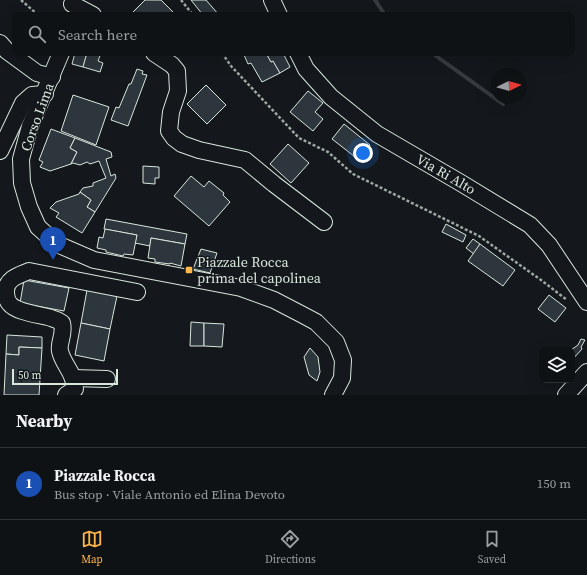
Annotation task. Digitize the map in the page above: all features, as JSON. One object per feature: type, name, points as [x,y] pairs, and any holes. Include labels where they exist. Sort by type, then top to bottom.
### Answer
[{"type":"street","points":[[272,0],[278,12]]},
{"type":"street","points":[[72,6],[86,12]]},
{"type":"street","points":[[0,43],[12,55]]},
{"type":"street","points":[[14,56],[37,73],[52,77]]},
{"type":"street","name":"Corso Lima","points":[[60,56],[45,94],[30,126],[22,159],[22,183],[29,207],[38,227],[57,244],[94,260],[190,280],[241,288],[274,300],[316,322],[336,342],[343,360],[342,378],[333,395]]},
{"type":"street","points":[[158,56],[172,65],[177,71],[178,90],[171,112],[169,131],[174,138],[182,144],[199,150],[245,160],[324,222]]},
{"type":"street","name":"Via Ri Alto","points":[[300,56],[306,69],[331,97],[377,134],[530,225],[550,245],[587,302]]},
{"type":"street","points":[[0,151],[23,103],[32,95],[45,94]]},
{"type":"street","points":[[66,395],[74,389],[75,382],[70,369],[62,360],[59,348],[64,330],[62,323],[53,318],[19,310],[10,305],[6,296],[6,287],[9,281],[29,271],[137,292]]},
{"type":"street","points":[[566,395],[587,372]]},
{"type":"street","points":[[73,378],[108,379]]},
{"type":"path","points":[[21,0],[35,12]]},
{"type":"path","points":[[181,0],[191,12]]},
{"type":"path","points":[[224,56],[231,66],[299,138],[328,152],[353,174],[479,236],[569,302]]},
{"type":"building","points":[[145,0],[161,0],[173,12],[133,12]]},
{"type":"building","points":[[191,0],[206,0],[216,12],[201,12]]},
{"type":"building","points":[[74,56],[86,56],[83,67],[72,64]]},
{"type":"building","points":[[86,56],[100,56],[98,61],[103,63],[100,72],[83,67]]},
{"type":"building","points":[[244,56],[268,56],[271,62],[273,61],[280,73],[262,82],[251,63],[248,64]]},
{"type":"building","points":[[268,56],[284,56],[290,67],[280,73],[273,61],[271,62]]},
{"type":"building","points":[[137,69],[143,71],[142,74],[147,75],[128,126],[111,120],[116,107],[119,108]]},
{"type":"building","points":[[206,85],[226,105],[207,124],[187,104]]},
{"type":"building","points":[[308,91],[323,103],[315,112],[323,119],[313,131],[290,112]]},
{"type":"building","points":[[73,95],[109,107],[96,145],[61,131]]},
{"type":"building","points":[[344,124],[370,145],[359,160],[332,139]]},
{"type":"building","points":[[51,129],[75,138],[70,148],[77,152],[71,164],[50,171],[40,167],[43,162],[39,160]]},
{"type":"building","points":[[75,138],[111,152],[112,157],[106,159],[111,176],[115,174],[116,178],[95,212],[87,207],[91,200],[80,192],[83,188],[93,186],[93,183],[106,178],[99,161],[90,164],[87,162],[80,165],[73,163],[71,164],[77,152],[70,148]]},
{"type":"building","points":[[288,144],[309,163],[291,183],[270,164]]},
{"type":"building","points":[[143,166],[159,167],[159,178],[155,178],[155,184],[143,183]]},
{"type":"building","points":[[191,176],[204,187],[209,181],[224,193],[223,195],[230,202],[209,226],[174,196]]},
{"type":"building","points":[[80,192],[91,200],[87,207],[95,212],[82,233],[56,217],[59,213],[50,208],[56,202],[79,194]]},
{"type":"building","points":[[106,219],[187,234],[185,244],[151,238],[150,246],[135,243],[137,235],[104,229]]},
{"type":"building","points":[[446,224],[466,235],[463,242],[442,232]]},
{"type":"building","points":[[105,229],[137,235],[133,255],[124,254],[123,256],[97,248],[99,237],[103,238]]},
{"type":"building","points":[[151,238],[185,244],[181,266],[170,263],[155,262],[155,259],[148,258]]},
{"type":"building","points":[[473,239],[480,244],[474,254],[466,248]]},
{"type":"building","points":[[480,244],[515,270],[503,286],[468,261]]},
{"type":"building","points":[[201,249],[217,253],[210,273],[193,269]]},
{"type":"building","points":[[24,280],[69,288],[64,311],[20,303]]},
{"type":"building","points":[[87,290],[117,296],[110,329],[81,323]]},
{"type":"building","points":[[549,295],[566,308],[555,322],[538,309]]},
{"type":"building","points":[[191,322],[204,323],[204,346],[190,346]]},
{"type":"building","points":[[81,323],[110,329],[104,361],[75,355]]},
{"type":"building","points":[[204,323],[224,324],[222,347],[204,346]]},
{"type":"building","points":[[7,335],[42,337],[42,348],[19,347],[19,355],[6,354]]},
{"type":"building","points":[[581,339],[585,340],[581,347],[582,349],[575,357],[575,347]]},
{"type":"building","points":[[19,347],[42,348],[39,395],[4,395],[6,354],[19,355]]},
{"type":"building","points":[[310,348],[318,357],[320,372],[317,381],[309,375],[304,357]]},
{"type":"waterway","points":[[375,0],[383,12]]},
{"type":"waterway","points":[[436,56],[491,95]]},
{"type":"place","name":"Piazzale Rocca","points":[[53,260]]},
{"type":"place","name":"Piazzale Rocca prima del capolinea","points":[[189,270]]}]
